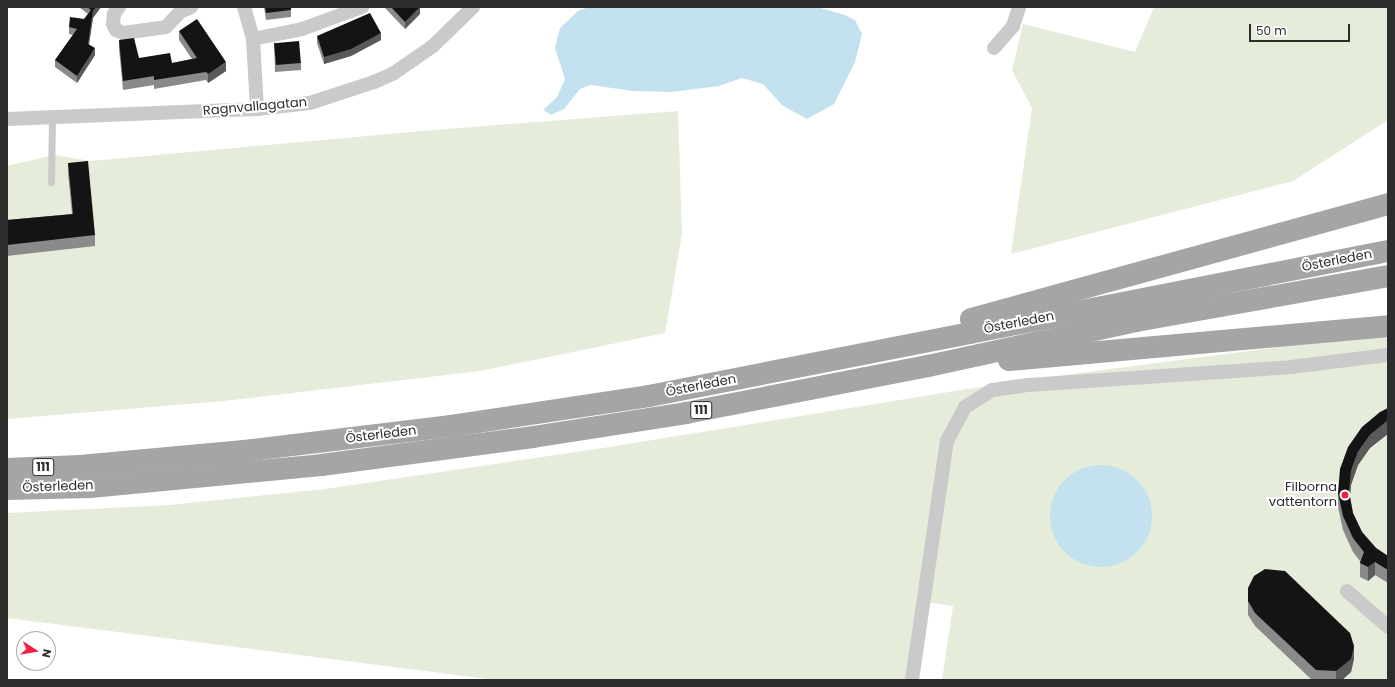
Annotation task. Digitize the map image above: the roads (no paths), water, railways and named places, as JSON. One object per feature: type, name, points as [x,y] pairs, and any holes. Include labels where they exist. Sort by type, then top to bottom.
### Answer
[{"type":"main road","points":[[806,366],[1388,204]]},
{"type":"main road","name":"Österleden","points":[[7,469],[80,466],[244,452],[451,426],[649,396],[1388,251]]},
{"type":"main road","name":"Österleden","points":[[7,489],[90,487],[321,465],[533,437],[686,413],[928,366],[1136,321],[1388,276]]},
{"type":"main road","points":[[928,366],[1094,354],[1388,326]]},
{"type":"street","points":[[119,7],[114,14],[113,24],[116,30],[124,33],[162,28],[184,7]]},
{"type":"street","points":[[244,7],[253,39],[257,109]]},
{"type":"street","points":[[253,39],[302,29],[362,7]]},
{"type":"street","name":"Ragnvallagatan","points":[[7,119],[257,109],[310,103],[374,82],[414,60],[433,46],[473,7]]},
{"type":"street","points":[[994,48],[1013,26],[1019,7]]},
{"type":"street","points":[[912,680],[947,441],[964,407],[992,390],[1028,385],[1291,367],[1388,355]]},
{"type":"street","points":[[1347,591],[1388,627]]},
{"type":"lane","points":[[51,182],[52,117]]},
{"type":"water","points":[[589,7],[817,7],[845,15],[855,20],[862,34],[855,62],[834,104],[807,119],[783,106],[763,84],[742,78],[719,86],[672,92],[633,91],[591,85],[580,89],[564,109],[551,115],[543,110],[557,97],[565,79],[555,48],[560,28],[578,11]]},
{"type":"water","points":[[1101,465],[1121,469],[1137,480],[1148,496],[1152,516],[1148,536],[1137,552],[1121,563],[1101,567],[1081,563],[1065,552],[1054,536],[1050,516],[1054,496],[1065,480],[1081,469]]},
{"type":"place","name":"Filborna vattentorn","points":[[1345,495]]}]
